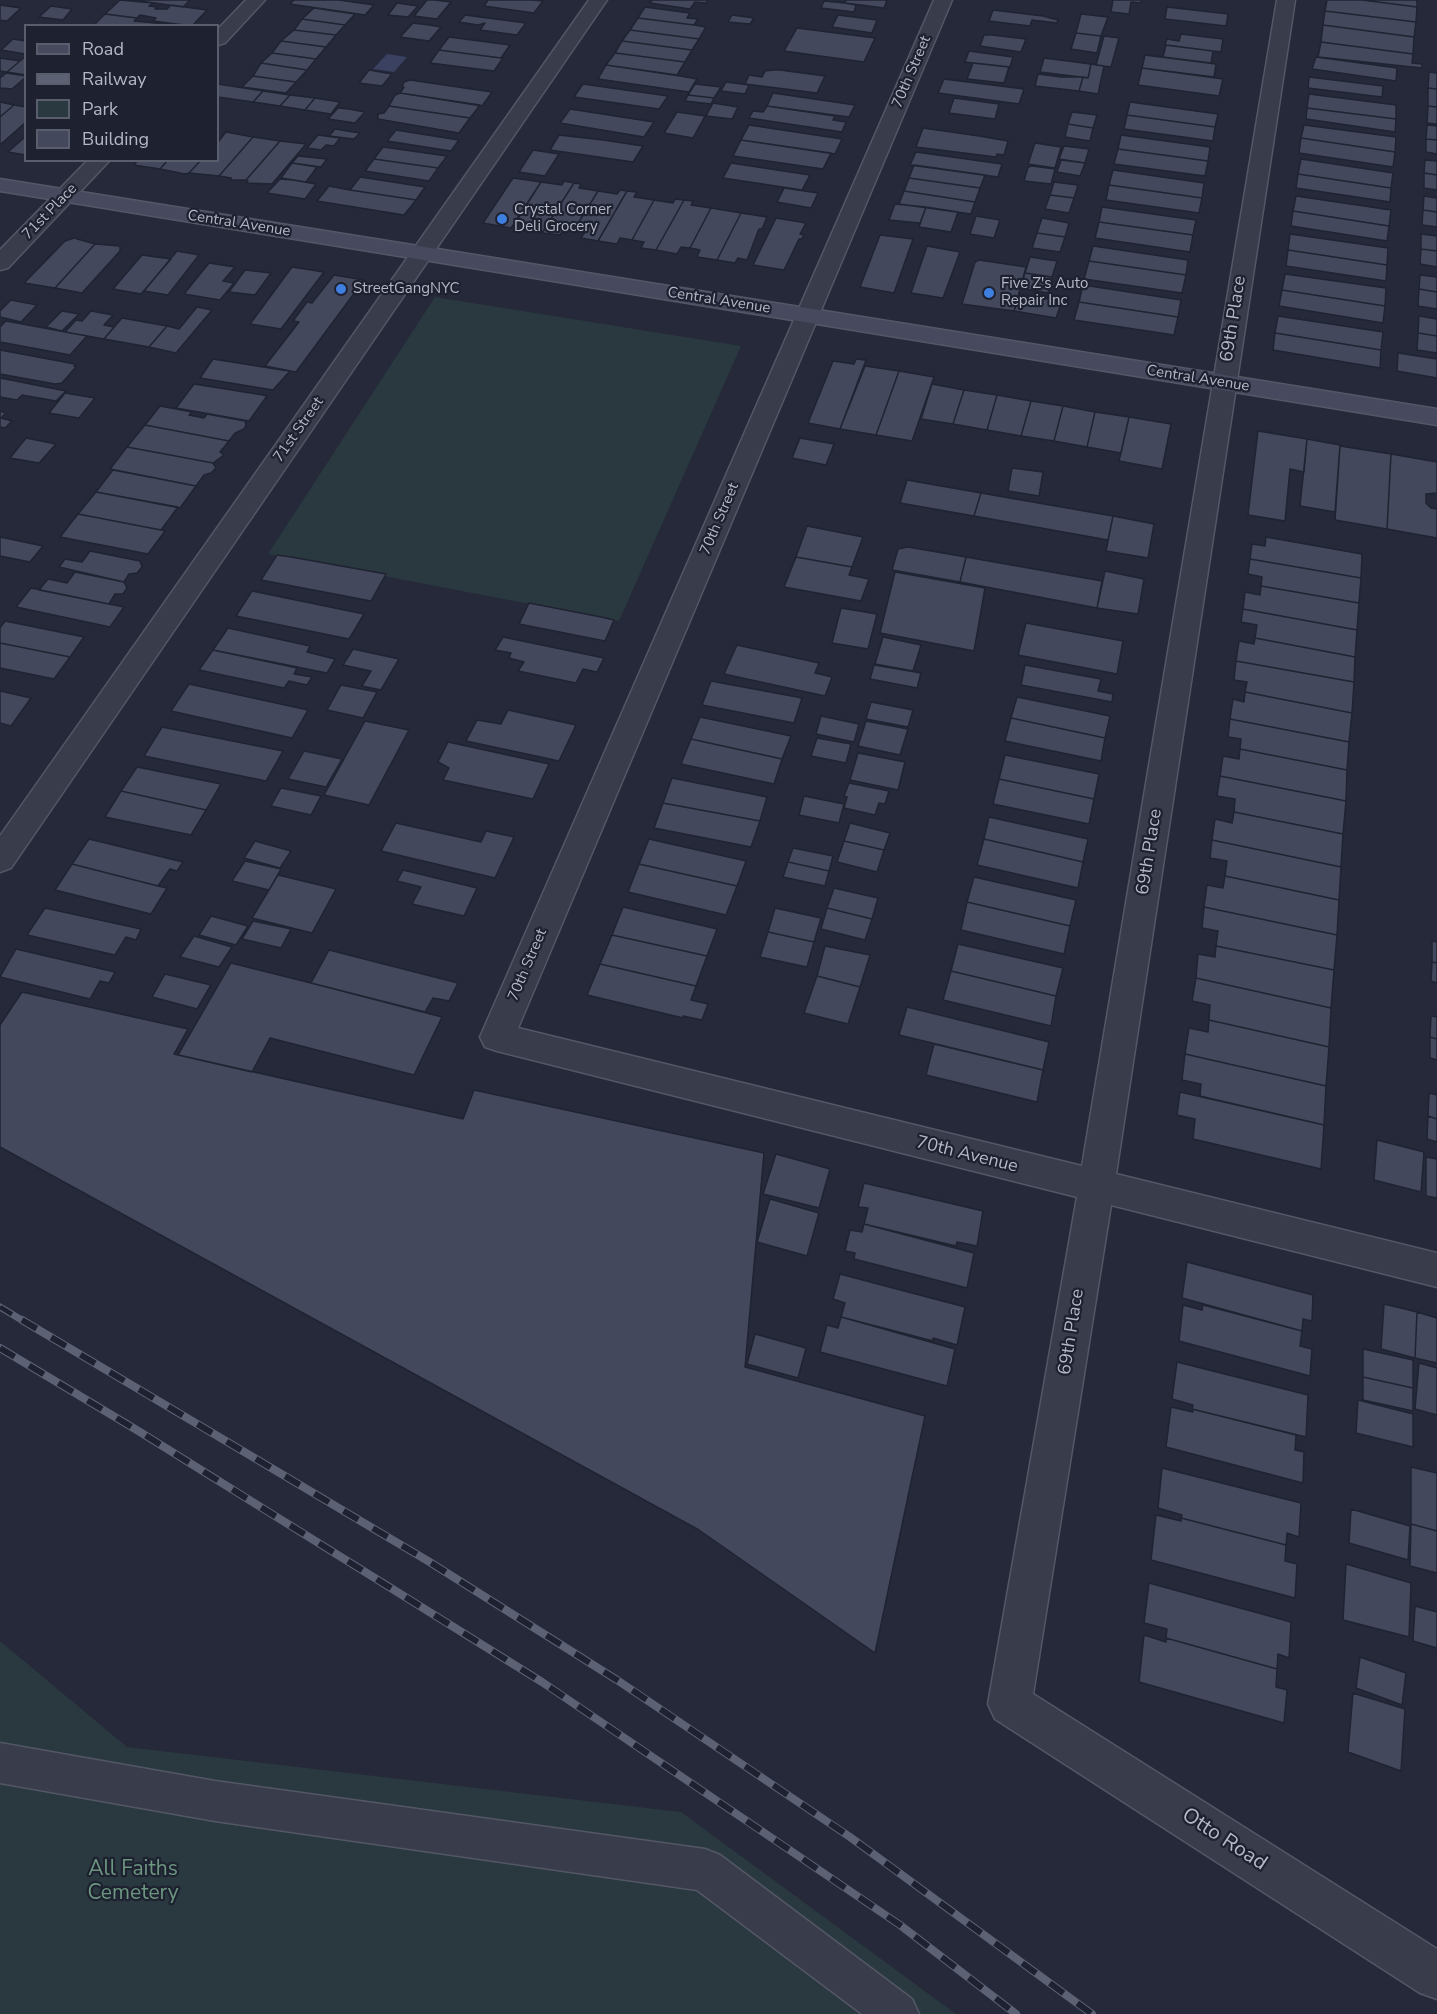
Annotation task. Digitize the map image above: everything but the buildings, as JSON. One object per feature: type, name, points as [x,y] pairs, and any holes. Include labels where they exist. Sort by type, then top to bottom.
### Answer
[{"type":"main road","name":"Central Avenue","points":[[0,185],[1437,417]]},
{"type":"street","points":[[219,38],[256,0]]},
{"type":"street","name":"71st Street","points":[[0,860],[598,0]]},
{"type":"street","name":"70th Street","points":[[497,1037],[943,0]]},
{"type":"street","name":"69th Place","points":[[1010,1704],[1096,1187],[1286,0]]},
{"type":"street","name":"71st Place","points":[[0,263],[98,162]]},
{"type":"street","name":"70th Avenue","points":[[497,1037],[1437,1270]]},
{"type":"street","name":"Otto Road","points":[[1010,1704],[1437,1976]]},
{"type":"lane","points":[[0,1763],[215,1801],[705,1870],[897,2014]]},
{"type":"green space","points":[[435,297],[741,346],[619,621],[268,554]]},
{"type":"green space","name":"All Faiths Cemetery","points":[[0,1641],[127,1747],[681,1812],[956,2014],[0,2014]]},
{"type":"water","points":[[387,54],[407,57],[394,72],[373,69]]},
{"type":"railway","points":[[0,1307],[25,1322]]},
{"type":"railway","points":[[22,1320],[428,1561],[617,1680],[850,1837],[1092,2014]]},
{"type":"railway","points":[[0,1348],[140,1432],[542,1682],[900,1925],[1016,2014]]},
{"type":"place","name":"Crystal Corner Deli Grocery","points":[[502,219]]},
{"type":"place","name":"StreetGangNYC","points":[[341,289]]},
{"type":"place","name":"Five Z's Auto Repair Inc","points":[[989,293]]}]
